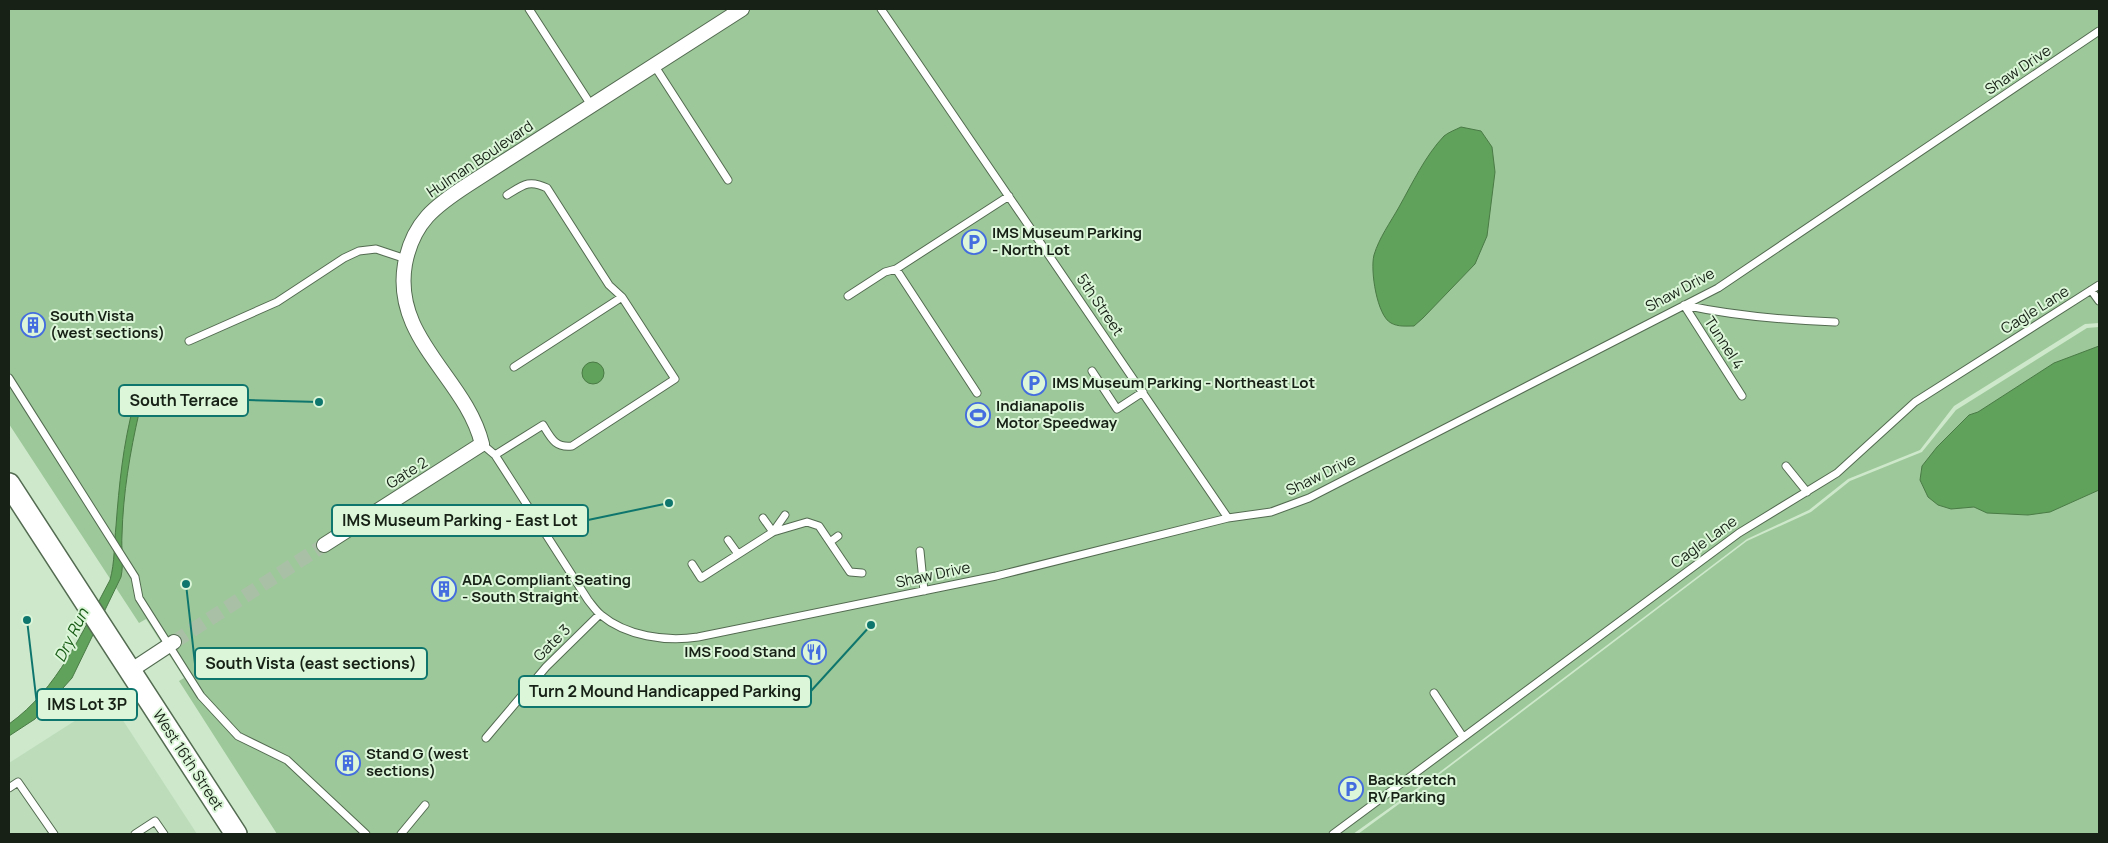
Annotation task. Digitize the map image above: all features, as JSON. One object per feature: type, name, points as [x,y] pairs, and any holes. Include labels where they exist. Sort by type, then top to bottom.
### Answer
[{"type":"main road","name":"West 16th Street","points":[[9,484],[236,834]]},
{"type":"street","name":"Hulman Boulevard","points":[[482,444],[477,426],[422,340],[406,308],[403,290],[406,259],[416,229],[434,209],[469,184],[742,9]]},
{"type":"street","name":"Gate 2","points":[[324,544],[482,444]]},
{"type":"street","points":[[130,671],[171,644]]},
{"type":"lane","points":[[529,9],[591,105]]},
{"type":"lane","name":"5th Street","points":[[881,9],[1228,518]]},
{"type":"lane","name":"Shaw Drive","points":[[482,444],[495,455],[588,600],[600,614],[619,626],[639,634],[668,638],[689,638],[996,576],[1228,518],[1270,512],[1309,498],[1718,288],[2099,31]]},
{"type":"lane","points":[[654,65],[728,180]]},
{"type":"lane","points":[[495,455],[543,425],[553,440],[563,447],[572,446],[675,379],[622,297],[609,286],[547,188],[536,183],[523,185],[507,195]]},
{"type":"lane","points":[[848,296],[885,272],[896,269],[1009,196]]},
{"type":"lane","points":[[189,341],[277,302],[344,258],[359,251],[376,249],[406,259]]},
{"type":"lane","points":[[896,269],[977,392]]},
{"type":"lane","name":"Cagle Lane","points":[[1333,834],[1740,532],[1837,473],[1915,402],[2099,285]]},
{"type":"lane","points":[[2091,290],[2099,301]]},
{"type":"lane","points":[[514,368],[622,297]]},
{"type":"lane","points":[[1684,305],[1774,320],[1835,322]]},
{"type":"lane","name":"Tunnel 4","points":[[1684,305],[1742,396]]},
{"type":"lane","points":[[1092,371],[1117,409],[1143,392]]},
{"type":"lane","points":[[9,378],[135,576],[139,598],[171,644],[201,696],[238,736],[287,760],[366,834]]},
{"type":"lane","points":[[1786,466],[1792,476],[1807,492]]},
{"type":"lane","points":[[773,532],[785,515]]},
{"type":"lane","points":[[763,518],[773,532]]},
{"type":"lane","points":[[692,564],[701,578],[773,532],[807,522],[819,526],[850,572],[862,573]]},
{"type":"lane","points":[[830,542],[838,536]]},
{"type":"lane","points":[[728,540],[738,554]]},
{"type":"lane","points":[[920,551],[924,591]]},
{"type":"lane","name":"Gate 3","points":[[486,738],[546,666],[600,614]]},
{"type":"lane","points":[[1434,693],[1463,738]]},
{"type":"lane","points":[[9,788],[18,782],[54,834]]},
{"type":"lane","points":[[401,834],[425,805]]},
{"type":"lane","points":[[135,834],[155,821],[164,834]]},
{"type":"shaded area","name":"Indianapolis Motor Speedway","points":[[9,9],[2099,9],[2099,323],[2085,324],[1954,406],[1920,450],[1848,479],[1809,510],[1747,539],[1437,774],[1353,834],[277,834],[179,681],[184,678],[146,619],[139,623],[9,424]]},
{"type":"shaded area","points":[[1461,127],[1481,131],[1492,147],[1495,172],[1487,236],[1475,264],[1423,318],[1414,326],[1402,326],[1391,323],[1386,319],[1378,302],[1373,271],[1376,249],[1419,170],[1431,152],[1444,136]]},
{"type":"shaded area","points":[[2099,327],[2099,834],[1358,834],[1747,541],[1811,512],[1850,481],[1922,452],[1956,410],[2087,328]]},
{"type":"shaded area","points":[[2099,346],[2099,490],[2050,512],[2028,515],[1987,513],[1974,507],[1951,509],[1938,505],[1928,497],[1920,480],[1922,466],[1937,447],[1969,415],[1978,412],[2054,363]]},
{"type":"shaded area","points":[[593,362],[601,365],[604,373],[601,381],[593,384],[585,381],[582,373],[585,365]]},
{"type":"shaded area","name":"Dry Run","points":[[134,404],[139,413],[125,489],[121,577],[72,678],[35,719],[9,736],[9,724],[42,694],[55,677],[79,639],[110,580],[114,560],[122,465]]},
{"type":"shaded area","points":[[109,699],[197,834],[9,834],[9,763]]},
{"type":"tunnel","points":[[174,642],[324,545]]},
{"type":"place","name":"IMS Museum Parking - North Lot","points":[[974,242]]},
{"type":"place","name":"South Vista (west sections)","points":[[33,325]]},
{"type":"place","name":"IMS Museum Parking - Northeast Lot","points":[[1034,383]]},
{"type":"place","name":"South Terrace","points":[[319,402]]},
{"type":"place","name":"Indianapolis Motor Speedway","points":[[978,415]]},
{"type":"place","name":"IMS Museum Parking - East Lot","points":[[669,503]]},
{"type":"place","name":"South Vista (east sections)","points":[[186,584]]},
{"type":"place","name":"ADA Compliant Seating - South Straight","points":[[444,589]]},
{"type":"place","name":"IMS Lot 3P","points":[[27,620]]},
{"type":"place","name":"Turn 2 Mound Handicapped Parking","points":[[871,625]]},
{"type":"place","name":"IMS Food Stand","points":[[814,652]]},
{"type":"place","name":"Stand G (west sections)","points":[[348,763]]},
{"type":"place","name":"Backstretch RV Parking","points":[[1351,789]]}]
